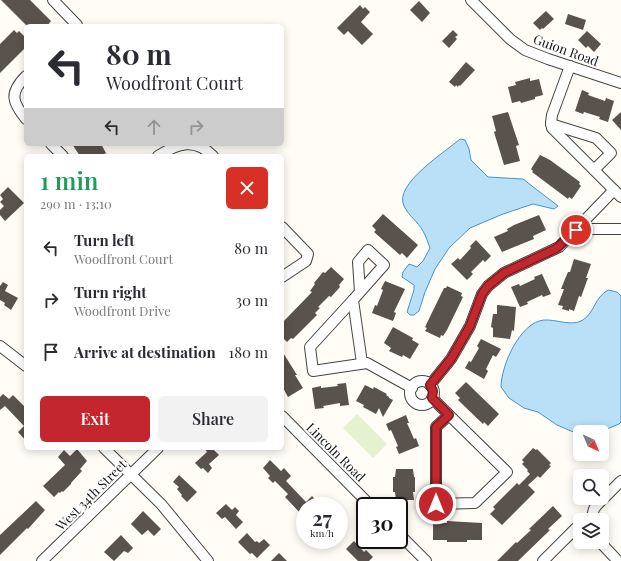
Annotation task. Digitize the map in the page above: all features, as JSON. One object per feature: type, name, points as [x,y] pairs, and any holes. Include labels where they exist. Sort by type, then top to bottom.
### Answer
[{"type":"street","points":[[53,0],[75,24]]},
{"type":"street","name":"Guion Road","points":[[472,0],[510,38],[525,50],[621,83]]},
{"type":"street","points":[[570,66],[552,115],[551,124],[555,132],[621,197]]},
{"type":"street","points":[[24,78],[19,83],[15,91],[14,98],[17,108],[24,117]]},
{"type":"street","points":[[551,124],[596,138],[611,153],[594,170]]},
{"type":"street","points":[[53,146],[61,154]]},
{"type":"street","points":[[162,154],[177,146]]},
{"type":"street","points":[[195,146],[204,149],[210,154]]},
{"type":"street","points":[[430,385],[451,359],[470,326],[482,294],[488,286],[504,273],[557,248],[614,190]]},
{"type":"street","points":[[284,229],[308,254],[306,261],[284,276]]},
{"type":"street","points":[[576,230],[621,230]]},
{"type":"street","points":[[362,364],[356,296],[358,262],[368,250],[384,265],[383,266],[356,296],[310,347],[313,370],[370,364],[412,388]]},
{"type":"street","points":[[0,346],[24,364]]},
{"type":"street","points":[[422,382],[430,385],[433,391],[432,398],[429,402],[425,404],[418,404],[411,397],[410,392],[416,383],[422,382]]},
{"type":"street","points":[[432,398],[507,472],[475,503],[436,504],[436,427],[449,415]]},
{"type":"street","name":"Lincoln Road","points":[[284,418],[362,497]]},
{"type":"street","points":[[106,450],[131,473],[166,510],[208,561]]},
{"type":"street","name":"West 34th Street","points":[[42,561],[156,450]]},
{"type":"street","points":[[593,513],[597,505],[621,481]]},
{"type":"street","points":[[543,561],[573,531]]},
{"type":"street","points":[[408,543],[426,561]]},
{"type":"street","points":[[608,549],[618,557]]},
{"type":"green space","points":[[357,414],[387,444],[373,458],[343,428]]},
{"type":"water","points":[[460,139],[465,140],[469,149],[471,160],[488,177],[523,179],[558,206],[554,209],[533,204],[503,214],[470,228],[449,248],[435,269],[419,311],[414,315],[410,315],[407,312],[414,290],[414,285],[402,277],[403,272],[409,264],[417,267],[423,261],[430,248],[423,231],[404,206],[403,197],[406,188],[413,178]]},
{"type":"water","points":[[608,290],[617,292],[621,296],[621,422],[609,428],[609,425],[573,425],[573,432],[557,425],[538,412],[524,408],[509,398],[501,387],[504,368],[514,346],[527,328],[544,320],[569,323],[579,322],[587,317],[603,293]]},
{"type":"building","points":[[1,0],[30,0],[51,21],[49,24],[25,24]]},
{"type":"building","points":[[419,1],[430,13],[422,22],[410,10]]},
{"type":"building","points":[[360,5],[363,9],[365,7],[370,12],[361,22],[373,34],[362,45],[348,31],[344,35],[337,28]]},
{"type":"building","points":[[546,11],[554,19],[540,30],[533,23]]},
{"type":"building","points":[[568,14],[586,20],[583,30],[565,24]]},
{"type":"building","points":[[14,30],[17,33],[19,31],[24,36],[24,49],[0,73],[0,44]]},
{"type":"building","points":[[453,30],[458,35],[455,37],[457,39],[449,48],[442,41]]},
{"type":"building","points":[[587,31],[601,44],[594,52],[588,46],[586,48],[578,40]]},
{"type":"building","points":[[466,62],[475,70],[460,86],[459,85],[458,87],[456,85],[455,87],[449,82]]},
{"type":"building","points":[[530,78],[530,81],[539,79],[543,95],[521,103],[520,101],[512,103],[508,87],[516,85],[515,82]]},
{"type":"building","points":[[582,90],[589,93],[588,95],[605,101],[606,98],[614,101],[608,122],[599,119],[600,117],[575,111]]},
{"type":"building","points":[[508,112],[519,145],[516,146],[520,161],[504,165],[494,132],[496,131],[492,116]]},
{"type":"building","points":[[621,112],[621,130],[612,120]]},
{"type":"building","points":[[73,146],[102,146],[106,153],[104,154],[79,154]]},
{"type":"building","points":[[540,155],[550,160],[580,182],[579,184],[581,186],[572,199],[569,197],[568,199],[532,172],[533,171],[531,169]]},
{"type":"building","points":[[8,187],[24,203],[5,221],[0,215],[0,210],[4,206],[0,202],[3,199],[0,195]]},
{"type":"building","points":[[383,214],[418,245],[407,258],[402,253],[400,255],[374,232],[376,230],[372,226]]},
{"type":"building","points":[[539,215],[546,230],[533,236],[534,239],[502,252],[494,237],[508,231],[507,229],[514,225]]},
{"type":"building","points":[[476,240],[491,256],[485,262],[483,260],[471,272],[473,274],[467,280],[451,264],[458,258],[460,260]]},
{"type":"building","points":[[574,259],[591,264],[581,297],[579,296],[574,311],[569,309],[569,311],[562,309],[563,306],[558,305],[564,289],[561,289],[568,272],[570,272]]},
{"type":"building","points":[[331,267],[344,279],[339,285],[340,287],[331,297],[329,296],[318,307],[320,308],[315,313],[317,315],[293,339],[291,338],[287,342],[284,339],[284,321],[312,292],[310,291],[315,284],[314,283],[323,272],[325,273]]},
{"type":"building","points":[[542,274],[551,294],[543,297],[542,295],[520,307],[511,287],[519,284],[520,286]]},
{"type":"building","points":[[385,281],[405,289],[394,312],[396,313],[393,321],[372,313],[375,305],[377,306],[383,290],[381,289]]},
{"type":"building","points":[[3,282],[8,285],[5,291],[18,298],[11,310],[0,300],[0,286]]},
{"type":"building","points":[[447,286],[462,293],[461,296],[463,297],[447,330],[443,336],[441,335],[440,338],[425,331],[427,328],[425,327],[444,288]]},
{"type":"building","points":[[497,305],[516,307],[514,331],[512,330],[510,339],[493,337],[493,328],[491,327],[493,314],[497,314]]},
{"type":"building","points":[[393,327],[413,338],[412,340],[419,344],[410,359],[403,355],[402,357],[389,351],[391,348],[384,343]]},
{"type":"building","points":[[481,339],[501,349],[496,357],[493,355],[486,369],[488,371],[484,379],[465,368],[469,361],[471,362],[479,348],[477,346]]},
{"type":"building","points":[[284,354],[303,388],[288,397],[284,390]]},
{"type":"building","points":[[466,382],[499,414],[488,426],[484,422],[483,424],[458,400],[460,398],[455,393]]},
{"type":"building","points":[[346,383],[349,405],[340,406],[340,403],[315,409],[312,388],[321,386],[321,388],[338,386],[337,384]]},
{"type":"building","points":[[365,385],[373,389],[374,387],[387,394],[386,395],[393,400],[383,417],[379,408],[376,414],[363,407],[364,405],[356,401]]},
{"type":"building","points":[[3,394],[9,399],[13,395],[24,406],[24,426],[5,406],[0,410],[0,397]]},
{"type":"building","points":[[406,415],[409,423],[407,423],[419,446],[399,454],[396,447],[398,446],[391,430],[389,431],[386,424]]},
{"type":"building","points":[[24,426],[24,439],[18,432]]},
{"type":"building","points":[[533,448],[536,450],[537,449],[551,463],[549,465],[551,466],[540,478],[538,476],[528,485],[535,492],[502,525],[490,514],[495,509],[493,507],[517,483],[519,485],[530,474],[522,464],[524,462],[522,460]]},
{"type":"building","points":[[64,450],[70,456],[78,450],[87,461],[80,469],[82,471],[71,484],[63,492],[59,492],[54,497],[43,486],[65,465],[58,457]]},
{"type":"building","points":[[206,450],[214,450],[219,455],[209,464],[212,468],[208,473],[195,463],[207,452]]},
{"type":"building","points":[[270,460],[281,471],[284,468],[291,476],[286,481],[301,497],[296,497],[296,509],[285,497],[288,494],[275,481],[273,483],[268,478],[270,476],[263,468]]},
{"type":"building","points":[[396,469],[413,469],[415,477],[415,492],[413,492],[414,500],[408,500],[408,497],[396,497],[395,492],[393,492],[393,477],[395,477]]},
{"type":"building","points":[[179,475],[197,492],[187,502],[177,489],[179,487],[173,482]]},
{"type":"building","points":[[36,501],[45,510],[28,529],[27,528],[0,555],[0,535]]},
{"type":"building","points":[[226,504],[232,510],[235,507],[239,511],[236,515],[243,522],[236,529],[225,517],[222,519],[216,513]]},
{"type":"building","points":[[553,506],[562,516],[548,529],[550,530],[518,561],[497,561],[516,542],[517,543],[531,530],[529,529]]},
{"type":"building","points":[[143,511],[161,529],[154,536],[148,530],[142,535],[131,524]]},
{"type":"building","points":[[447,521],[482,523],[482,540],[447,542],[447,540],[433,540],[433,523],[447,523]]},
{"type":"building","points":[[247,533],[255,542],[257,541],[259,543],[264,539],[270,545],[257,558],[252,553],[250,554],[238,542]]},
{"type":"building","points":[[121,535],[133,548],[128,553],[124,551],[114,561],[104,552]]},
{"type":"building","points":[[354,541],[356,543],[356,549],[361,549],[364,552],[366,550],[373,557],[369,561],[358,561],[346,549],[348,549]]},
{"type":"building","points":[[279,553],[287,561],[271,561]]},
{"type":"route","points":[[436,504],[436,427],[449,415],[432,398],[433,391],[430,385],[451,359],[470,326],[482,294],[488,286],[504,273],[562,245],[576,230]]}]
